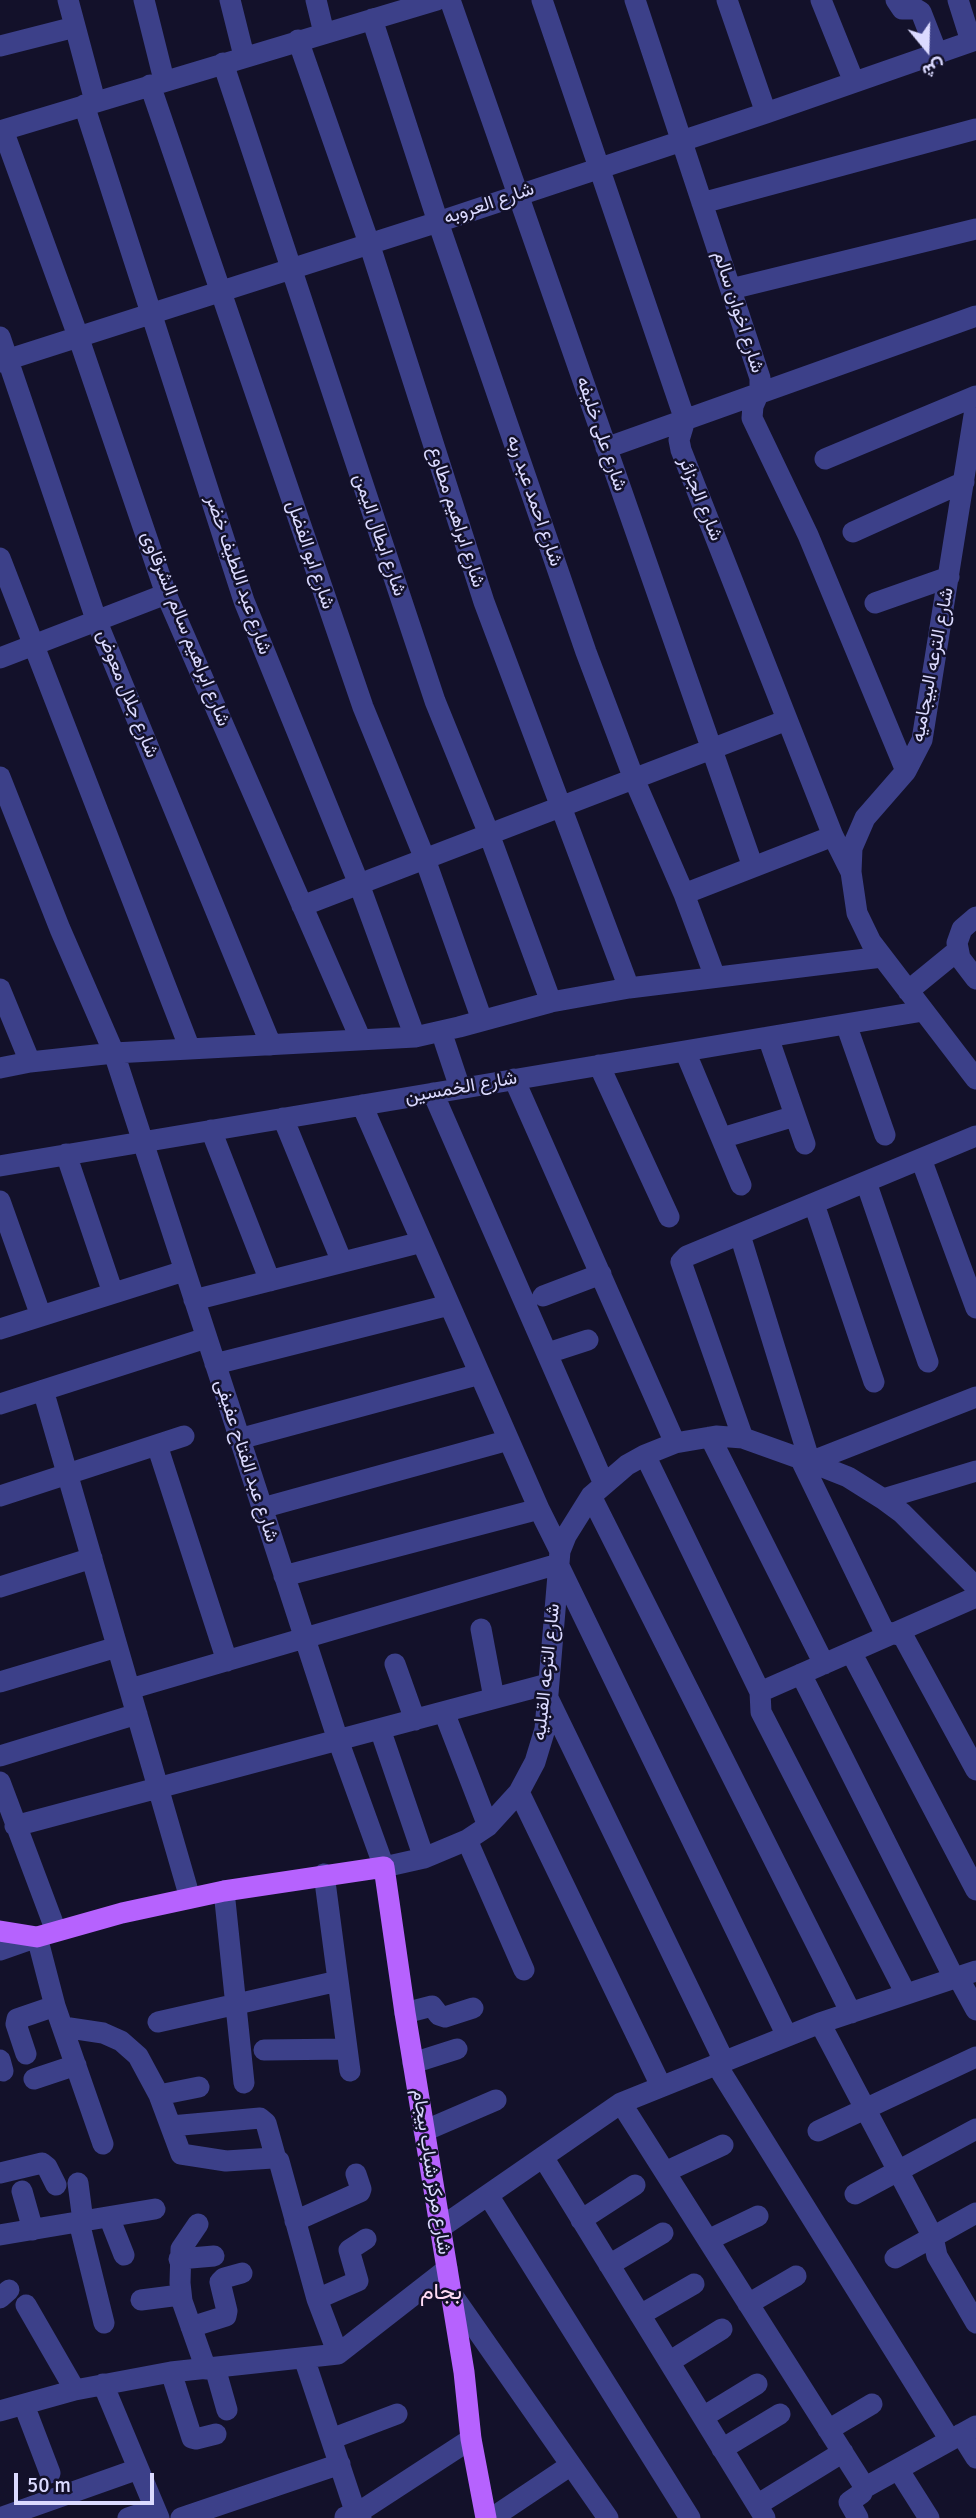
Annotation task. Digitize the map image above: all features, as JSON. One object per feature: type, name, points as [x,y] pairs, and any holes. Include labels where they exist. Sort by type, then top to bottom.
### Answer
[{"type":"main road","name":"شارع الترعه القبليه","points":[[46,1934],[224,1891],[384,1867]]},
{"type":"main road","name":"شارع مركز شباب بيجام","points":[[384,1867],[405,2013],[464,2372],[471,2439],[486,2518]]},
{"type":"main road","points":[[0,1931],[46,1934]]},
{"type":"street","name":"شارع عبد اللطيف خضر","points":[[68,0],[89,103],[152,314],[244,601],[359,884],[415,1037]]},
{"type":"street","name":"شارع ابو الفضل","points":[[144,0],[157,82],[220,292],[363,707],[425,859],[482,1020]]},
{"type":"street","points":[[230,0],[244,57]]},
{"type":"street","points":[[316,0],[324,33]]},
{"type":"street","points":[[1,130],[372,19],[404,5],[437,0]]},
{"type":"street","name":"شارع على خليفه","points":[[450,0],[753,867]]},
{"type":"street","name":"شارع الجزائر","points":[[542,0],[685,420],[679,445],[833,836],[851,872]]},
{"type":"street","name":"شارع اخوان سالم","points":[[635,0],[760,378],[752,418],[808,535],[906,771]]},
{"type":"street","points":[[727,0],[766,113]]},
{"type":"street","points":[[821,0],[853,82]]},
{"type":"street","points":[[896,0],[902,9],[916,9],[921,12],[937,53]]},
{"type":"street","points":[[958,0],[974,41]]},
{"type":"street","name":"شارع احمد عبد ربه","points":[[372,19],[438,222],[582,639],[634,779],[684,894],[715,977]]},
{"type":"street","points":[[0,46],[75,27]]},
{"type":"street","name":"شارع ابراهيم مطاوع","points":[[298,40],[369,243],[484,602],[629,988]]},
{"type":"street","name":"شارع العروبه","points":[[4,361],[438,222],[974,41]]},
{"type":"street","name":"شارع ابطال اليمن","points":[[223,63],[435,701],[489,834],[551,1002]]},
{"type":"street","points":[[702,203],[976,129]]},
{"type":"street","name":"شارع ابراهيم سالم الشرقاوى","points":[[1,130],[78,336],[166,594],[361,1040]]},
{"type":"street","points":[[731,289],[976,229]]},
{"type":"street","points":[[606,448],[976,316]]},
{"type":"street","name":"شارع جلال معوض","points":[[0,337],[4,361],[97,622],[271,1045]]},
{"type":"street","points":[[825,458],[976,396]]},
{"type":"street","name":"شارع الترعه البيجاميه","points":[[976,403],[922,740],[906,771],[864,818],[852,848],[851,872],[857,913],[871,942],[976,1079]]},
{"type":"street","points":[[853,532],[964,482]]},
{"type":"street","points":[[0,558],[190,1049]]},
{"type":"street","points":[[875,603],[949,577]]},
{"type":"street","points":[[0,658],[166,594]]},
{"type":"street","points":[[302,906],[788,720]]},
{"type":"street","name":"شارع عبد الفتاح عفيفى","points":[[0,777],[60,929],[114,1054],[338,1740],[384,1867]]},
{"type":"street","points":[[684,894],[833,836]]},
{"type":"street","points":[[976,917],[962,929],[957,943],[960,958],[976,979]]},
{"type":"street","points":[[908,991],[957,951]]},
{"type":"street","points":[[0,1068],[30,1062],[114,1054],[415,1037],[551,1002],[629,988],[882,957]]},
{"type":"street","points":[[0,989],[30,1062]]},
{"type":"street","name":"شارع الخمسين","points":[[0,1166],[923,1011]]},
{"type":"street","points":[[846,1024],[885,1135]]},
{"type":"street","points":[[440,1031],[460,1088]]},
{"type":"street","points":[[768,1037],[805,1144]]},
{"type":"street","points":[[685,1051],[741,1185]]},
{"type":"street","points":[[599,1065],[669,1217]]},
{"type":"street","points":[[514,1079],[675,1443]]},
{"type":"street","points":[[433,1093],[548,1353],[597,1490],[850,2013]]},
{"type":"street","points":[[362,1105],[559,1557],[788,2036]]},
{"type":"street","points":[[722,1138],[795,1116]]},
{"type":"street","points":[[283,1118],[342,1262]]},
{"type":"street","points":[[211,1130],[270,1281]]},
{"type":"street","points":[[743,1438],[681,1262],[687,1256],[976,1136]]},
{"type":"street","points":[[66,1154],[113,1293]]},
{"type":"street","points":[[921,1159],[976,1308]]},
{"type":"street","points":[[866,1182],[928,1362]]},
{"type":"street","points":[[0,1201],[41,1316]]},
{"type":"street","points":[[814,1204],[874,1382]]},
{"type":"street","points":[[740,1235],[805,1460],[884,1631],[903,1636],[976,1770]]},
{"type":"street","points":[[194,1300],[422,1242]]},
{"type":"street","points":[[0,1329],[184,1271]]},
{"type":"street","points":[[543,1296],[601,1273]]},
{"type":"street","points":[[215,1364],[449,1305]]},
{"type":"street","points":[[0,1404],[206,1338]]},
{"type":"street","points":[[548,1353],[588,1340]]},
{"type":"street","points":[[239,1439],[480,1374]]},
{"type":"street","points":[[43,1390],[190,1898]]},
{"type":"street","points":[[805,1460],[976,1396]]},
{"type":"street","points":[[0,1496],[184,1436]]},
{"type":"street","points":[[710,1437],[824,1664]]},
{"type":"street","name":"شارع الترعه القبليه","points":[[384,1867],[424,1858],[467,1840],[488,1826],[519,1792],[535,1762],[545,1730],[559,1557],[566,1536],[597,1490],[627,1465],[645,1455],[675,1443],[710,1437],[743,1438],[805,1460],[848,1478],[902,1513],[974,1586]]},
{"type":"street","points":[[262,1508],[509,1440]]},
{"type":"street","points":[[157,1445],[227,1661]]},
{"type":"street","points":[[645,1455],[760,1692],[761,1712],[906,1994]]},
{"type":"street","points":[[883,1499],[976,1471]]},
{"type":"street","points":[[284,1576],[539,1509]]},
{"type":"street","points":[[130,1689],[305,1638],[559,1557]]},
{"type":"street","points":[[0,1587],[92,1558]]},
{"type":"street","points":[[760,1692],[891,1634],[974,1586]]},
{"type":"street","points":[[481,1629],[494,1698]]},
{"type":"street","points":[[0,1682],[117,1647]]},
{"type":"street","points":[[851,1652],[976,1890]]},
{"type":"street","points":[[395,1664],[415,1720]]},
{"type":"street","points":[[801,1674],[963,1975],[976,2010]]},
{"type":"street","points":[[15,1826],[494,1698],[548,1690],[720,2063],[963,2433],[976,2458]]},
{"type":"street","points":[[444,1712],[488,1826]]},
{"type":"street","points":[[0,1755],[137,1714]]},
{"type":"street","points":[[380,1729],[424,1858]]},
{"type":"street","points":[[0,1782],[46,1934],[55,2007],[103,2144]]},
{"type":"street","points":[[519,1792],[661,2086]]},
{"type":"street","points":[[467,1840],[524,1970]]},
{"type":"street","points":[[324,1874],[350,2071]]},
{"type":"street","points":[[224,1891],[244,2083]]},
{"type":"street","name":"شارع الترعه القبليه","points":[[0,1950],[46,1934]]},
{"type":"street","points":[[440,2228],[621,2103],[820,2023],[963,1975]]},
{"type":"street","points":[[158,2022],[338,1981]]},
{"type":"street","points":[[405,2013],[432,2006],[439,2015],[445,2017],[473,2008]]},
{"type":"street","points":[[26,2054],[16,2024],[17,2019],[55,2007]]},
{"type":"street","points":[[820,2023],[933,2237],[935,2252],[976,2323]]},
{"type":"street","points":[[63,2027],[103,2033],[121,2041],[138,2056],[159,2095],[178,2151],[226,2161],[276,2159]]},
{"type":"street","points":[[264,2050],[347,2049]]},
{"type":"street","points":[[413,2063],[457,2049]]},
{"type":"street","points":[[818,2131],[976,2057]]},
{"type":"street","points":[[34,2079],[76,2065]]},
{"type":"street","points":[[159,2095],[199,2087]]},
{"type":"street","points":[[424,2131],[496,2100]]},
{"type":"street","points":[[621,2103],[864,2488]]},
{"type":"street","points":[[171,2126],[260,2118],[265,2123],[317,2299],[338,2354]]},
{"type":"street","points":[[855,2194],[976,2129]]},
{"type":"street","points":[[665,2172],[723,2145]]},
{"type":"street","points":[[543,2157],[761,2512],[842,2452]]},
{"type":"street","points":[[0,2173],[42,2163],[56,2185]]},
{"type":"street","points":[[295,2221],[360,2193],[356,2175]]},
{"type":"street","points":[[78,2183],[81,2221],[104,2323]]},
{"type":"street","points":[[581,2220],[635,2185]]},
{"type":"street","points":[[22,2191],[33,2230]]},
{"type":"street","points":[[488,2194],[690,2518]]},
{"type":"street","points":[[0,2235],[155,2209]]},
{"type":"street","points":[[895,2258],[976,2213]]},
{"type":"street","points":[[708,2239],[758,2216]]},
{"type":"street","points":[[108,2217],[124,2255]]},
{"type":"street","points":[[198,2224],[181,2249],[180,2295],[227,2410]]},
{"type":"street","points":[[609,2265],[663,2233]]},
{"type":"street","points":[[317,2299],[358,2281],[349,2250],[366,2238]]},
{"type":"street","points":[[179,2259],[214,2256]]},
{"type":"street","points":[[50,2473],[7,2406],[171,2372],[338,2354],[447,2269]]},
{"type":"street","points":[[191,2327],[226,2316],[228,2312],[220,2286],[221,2280],[242,2273]]},
{"type":"street","points":[[748,2304],[796,2276]]},
{"type":"street","points":[[640,2315],[695,2284]]},
{"type":"street","points":[[451,2293],[571,2465],[603,2516]]},
{"type":"street","points":[[141,2300],[180,2295]]},
{"type":"street","points":[[26,2305],[75,2390]]},
{"type":"street","points":[[669,2362],[722,2329]]},
{"type":"street","points":[[304,2358],[340,2464],[353,2517],[471,2439]]},
{"type":"street","points":[[171,2372],[192,2438],[216,2434]]},
{"type":"street","points":[[703,2417],[757,2384]]},
{"type":"street","points":[[103,2385],[157,2514],[128,2518]]},
{"type":"street","points":[[828,2430],[872,2404]]},
{"type":"street","points":[[331,2439],[397,2414]]},
{"type":"street","points":[[722,2449],[780,2414]]},
{"type":"street","points":[[854,2517],[849,2502],[864,2488],[963,2433]]},
{"type":"street","points":[[181,2518],[340,2464]]},
{"type":"street","points":[[492,2518],[571,2465]]},
{"type":"street","points":[[0,2518],[138,2469]]},
{"type":"street","points":[[898,2469],[929,2518]]},
{"type":"district","name":"بجام","points":[[441,2293]]}]
